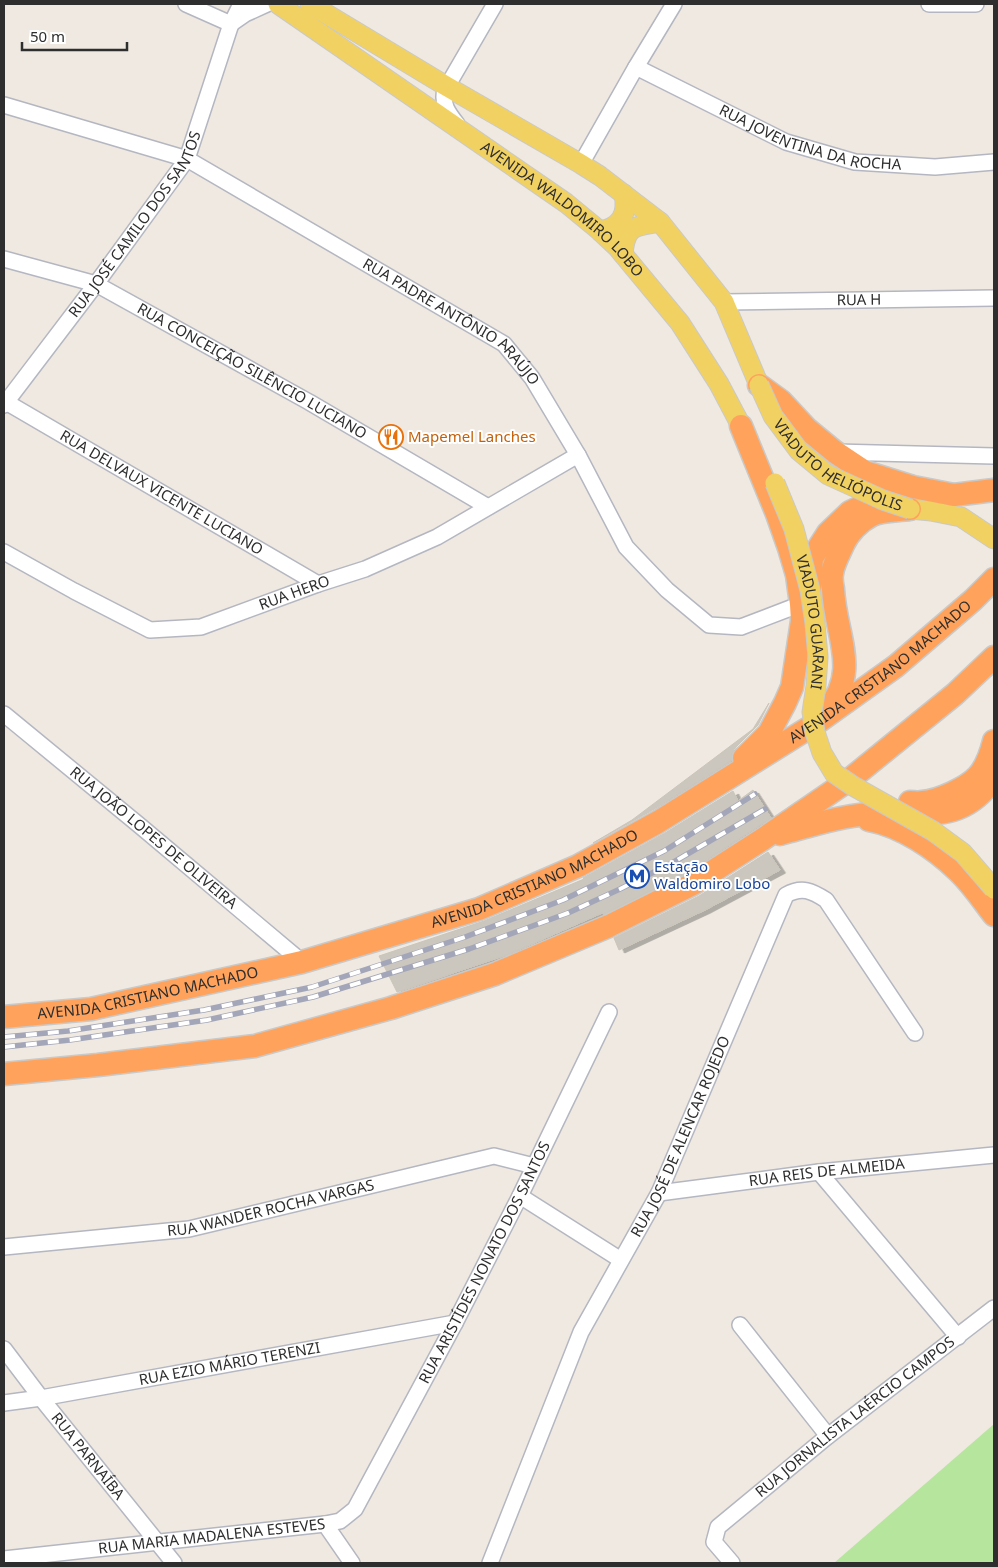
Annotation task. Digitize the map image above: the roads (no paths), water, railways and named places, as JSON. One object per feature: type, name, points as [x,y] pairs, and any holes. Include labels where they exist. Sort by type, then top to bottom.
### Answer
[{"type":"highway","points":[[759,385],[781,401],[807,429],[835,452],[865,472],[914,487],[954,495]]},
{"type":"highway","points":[[741,426],[789,548],[806,597]]},
{"type":"highway","points":[[719,784],[769,733],[792,687],[812,558],[828,533],[850,512],[884,498],[954,495],[994,490]]},
{"type":"highway","points":[[815,724],[836,700],[843,683],[845,662],[833,598],[832,574],[838,555],[846,538],[872,515],[910,509]]},
{"type":"highway","name":"AVENIDA CRISTIANO MACHADO","points":[[4,1017],[91,1008],[302,962],[479,909],[578,866],[654,825],[815,724],[896,666],[994,580]]},
{"type":"highway","points":[[4,1074],[255,1046],[391,1008],[495,974],[609,926],[693,884],[849,780],[955,694],[994,657]]},
{"type":"highway","points":[[868,794],[895,800],[923,802],[945,796],[977,777],[986,762],[994,741]]},
{"type":"highway","points":[[762,839],[848,816],[947,813],[970,803],[994,778]]},
{"type":"highway","points":[[848,816],[880,822],[906,832],[958,871],[994,915]]},
{"type":"main road","name":"AVENIDA WALDOMIRO LOBO","points":[[278,4],[566,203],[600,231],[623,254],[680,323],[719,384],[741,426],[775,483]]},
{"type":"main road","points":[[310,4],[581,164],[660,222],[724,302],[759,385]]},
{"type":"main road","points":[[600,231],[615,225],[621,219],[626,207],[624,194]]},
{"type":"main road","points":[[623,254],[626,238],[632,229],[641,224],[660,222]]},
{"type":"main road","name":"VIADUTO HELIÓPOLIS","points":[[759,385],[773,416],[799,451],[828,474],[882,500],[910,509],[961,517],[994,539]]},
{"type":"main road","name":"VIADUTO GUARANI","points":[[775,483],[794,530],[806,597],[815,623],[818,657],[812,712],[814,732],[822,753],[834,773],[853,786],[933,831],[963,853],[994,889]]},
{"type":"street","points":[[186,4],[231,24],[245,14],[266,4]]},
{"type":"street","name":"RUA JOSÉ CAMILO DOS SANTOS","points":[[5,404],[187,159],[231,24],[241,4]]},
{"type":"street","points":[[473,139],[457,124],[446,109],[443,97],[446,86],[495,4]]},
{"type":"street","points":[[581,164],[674,4]]},
{"type":"street","points":[[929,4],[976,4]]},
{"type":"street","name":"RUA JOVENTINA DA ROCHA","points":[[636,67],[786,142],[855,162],[935,167],[994,162]]},
{"type":"street","name":"RUA PADRE ANTÔNIO ARAÚJO","points":[[4,105],[187,159],[504,344],[532,378],[578,455],[626,547],[667,590],[709,625],[741,627],[806,597]]},
{"type":"street","name":"RUA CONCEIÇÃO SILÊNCIO LUCIANO","points":[[4,259],[96,284],[309,402],[488,507]]},
{"type":"street","name":"RUA H","points":[[724,302],[994,298]]},
{"type":"street","name":"RUA DELVAUX VICENTE LUCIANO","points":[[5,404],[318,584]]},
{"type":"street","points":[[835,452],[994,456]]},
{"type":"street","name":"RUA HERO","points":[[4,552],[150,630],[200,627],[365,568],[438,537],[578,455]]},
{"type":"street","name":"RUA JOÃO LOPES DE OLIVEIRA","points":[[4,714],[302,962]]},
{"type":"street","name":"RUA JOSÉ DE ALENCAR ROJEDO","points":[[490,1563],[581,1332],[659,1193],[786,895],[795,890],[803,890],[814,892],[826,900],[915,1033]]},
{"type":"street","name":"RUA ARISTÍDES NONATO DOS SANTOS","points":[[355,1509],[455,1323],[520,1196],[609,1012]]},
{"type":"street","name":"RUA REIS DE ALMEIDA","points":[[659,1193],[819,1172],[994,1155]]},
{"type":"street","name":"RUA WANDER ROCHA VARGAS","points":[[4,1248],[189,1229],[494,1156],[534,1166]]},
{"type":"street","points":[[819,1172],[958,1337]]},
{"type":"street","points":[[520,1196],[621,1260]]},
{"type":"street","name":"RUA JORNALISTA LAÉRCIO CAMPOS","points":[[732,1563],[714,1542],[718,1527],[828,1436],[994,1308]]},
{"type":"street","name":"RUA EZIO MÁRIO TERENZI","points":[[4,1403],[41,1398],[455,1323]]},
{"type":"street","points":[[740,1325],[828,1436]]},
{"type":"street","name":"RUA PARNAÍBA","points":[[4,1349],[41,1398],[174,1563]]},
{"type":"street","name":"RUA MARIA MADALENA ESTEVES","points":[[4,1558],[325,1524],[340,1521],[355,1509]]},
{"type":"street","points":[[325,1524],[352,1563]]},
{"type":"railway","points":[[4,1037],[68,1031],[204,1010],[312,987],[465,937],[563,900],[664,851],[755,794]]},
{"type":"railway","points":[[4,1047],[70,1040],[207,1020],[313,997],[469,949],[568,913],[620,889],[672,863],[765,809]]},
{"type":"place","name":"Mapemel Lanches","points":[[391,437]]},
{"type":"place","name":"Estação Waldomiro Lobo","points":[[637,876]]}]
